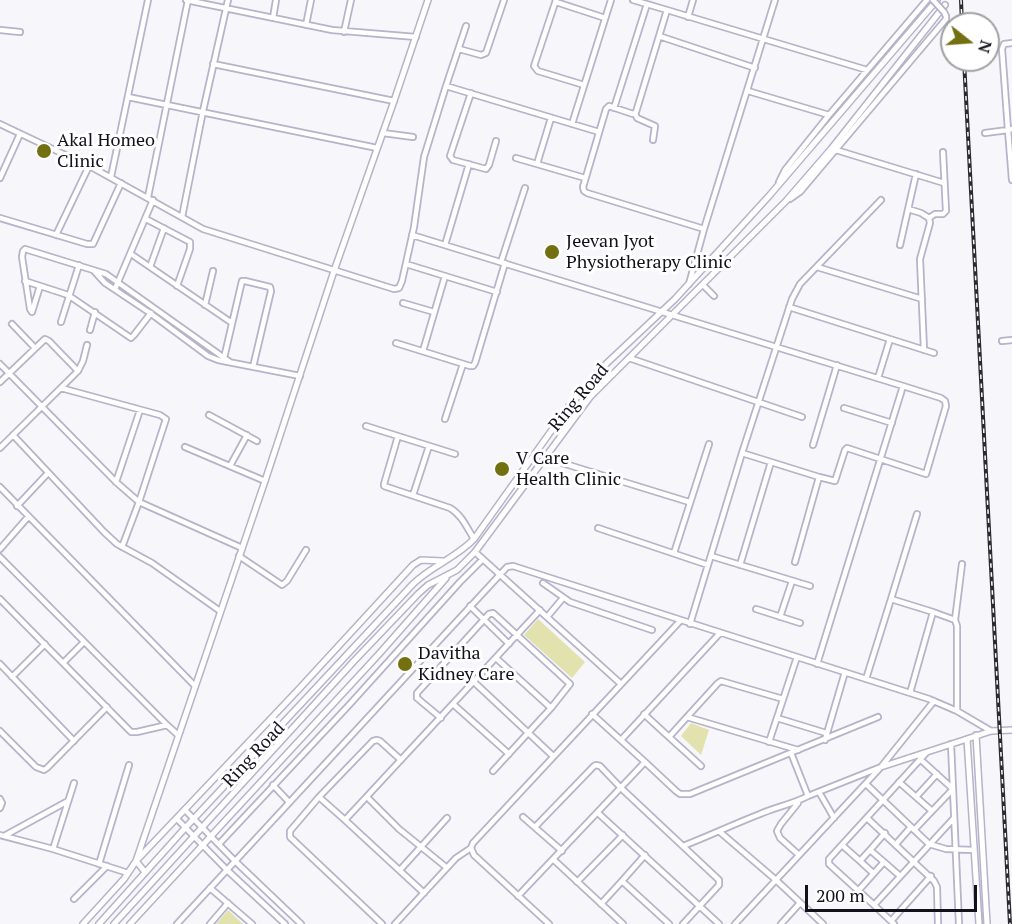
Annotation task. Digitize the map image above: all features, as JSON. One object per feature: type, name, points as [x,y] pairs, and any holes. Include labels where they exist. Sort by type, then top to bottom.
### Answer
[{"type":"street","points":[[111,177],[148,0]]},
{"type":"street","points":[[115,289],[146,219],[188,0],[344,32],[416,37]]},
{"type":"street","points":[[182,217],[228,0]]},
{"type":"street","points":[[273,18],[276,0]]},
{"type":"street","points":[[306,25],[311,0]]},
{"type":"street","points":[[344,32],[351,0]]},
{"type":"street","points":[[136,861],[334,271],[428,0]]},
{"type":"street","points":[[459,49],[481,55],[486,53],[504,0]]},
{"type":"street","points":[[572,124],[611,0]]},
{"type":"street","points":[[633,0],[867,70]]},
{"type":"street","points":[[654,6],[655,0]]},
{"type":"street","points":[[688,17],[693,0]]},
{"type":"street","points":[[688,285],[775,0]]},
{"type":"street","points":[[775,189],[785,170],[829,115],[927,0]]},
{"type":"street","points":[[786,201],[800,192],[946,19],[945,9],[935,0]]},
{"type":"street","name":"Ring Road","points":[[99,924],[194,818],[413,584],[420,577],[457,555],[474,539],[569,406],[607,363],[688,285],[775,189],[935,0]]},
{"type":"street","points":[[584,86],[538,71],[534,66],[556,1],[605,18]]},
{"type":"street","points":[[614,108],[647,4]]},
{"type":"street","name":"Ring Road","points":[[114,924],[418,594],[428,585],[457,570],[475,552],[590,397],[786,201],[945,9]]},
{"type":"street","points":[[653,140],[655,126],[636,118],[635,113],[667,10]]},
{"type":"street","points":[[0,124],[111,177],[210,231],[334,271],[394,289],[399,288],[412,235],[424,157],[466,26]]},
{"type":"street","points":[[0,30],[20,32]]},
{"type":"street","points":[[659,36],[755,68]]},
{"type":"street","points":[[1012,43],[1004,44],[1002,49],[1010,130],[1012,180]]},
{"type":"street","points":[[213,64],[394,101]]},
{"type":"street","points":[[446,86],[599,132]]},
{"type":"street","points":[[748,91],[829,115]]},
{"type":"street","points":[[471,93],[450,156],[453,160],[484,169],[488,167],[496,141]]},
{"type":"street","points":[[128,97],[377,148]]},
{"type":"street","points":[[635,113],[609,106],[606,109],[585,178],[584,191],[587,194],[704,229]]},
{"type":"street","points":[[537,164],[551,118]]},
{"type":"street","points":[[985,133],[1010,130]]},
{"type":"street","points":[[382,133],[413,137]]},
{"type":"street","points":[[0,177],[20,134]]},
{"type":"street","points":[[836,150],[944,183]]},
{"type":"street","points":[[929,218],[935,214],[945,213],[943,152]]},
{"type":"street","points":[[516,158],[585,178]]},
{"type":"street","points":[[445,245],[468,164]]},
{"type":"street","points":[[56,235],[89,166]]},
{"type":"street","points":[[900,245],[916,174]]},
{"type":"street","points":[[0,218],[93,244],[121,183]]},
{"type":"street","points":[[396,343],[473,366],[497,292],[525,188]]},
{"type":"street","points":[[690,624],[742,453],[796,291],[880,200]]},
{"type":"street","points":[[908,208],[929,218]]},
{"type":"street","points":[[924,350],[920,259],[930,223],[929,218]]},
{"type":"street","points":[[146,219],[191,244],[177,286]]},
{"type":"street","points":[[150,267],[164,228]]},
{"type":"street","points":[[412,235],[837,365],[945,401],[946,406],[926,474],[847,448],[835,481],[833,481],[742,453]]},
{"type":"street","points":[[40,286],[32,312],[22,250],[106,274],[208,356],[300,376]]},
{"type":"street","points":[[130,254],[232,323]]},
{"type":"street","points":[[406,264],[497,292]]},
{"type":"street","points":[[61,322],[79,265]]},
{"type":"street","points":[[817,267],[922,299]]},
{"type":"street","points":[[205,305],[213,270]]},
{"type":"street","points":[[94,271],[105,283],[192,334],[230,362]]},
{"type":"street","points":[[423,351],[446,276]]},
{"type":"street","points":[[224,358],[242,281],[245,280],[270,287],[271,291],[253,366]]},
{"type":"street","points":[[26,281],[68,295],[131,338],[152,310]]},
{"type":"street","points":[[703,285],[714,296]]},
{"type":"street","points":[[403,303],[434,312]]},
{"type":"street","points":[[789,307],[934,353]]},
{"type":"street","points":[[90,330],[95,312]]},
{"type":"street","points":[[12,324],[35,348]]},
{"type":"street","points":[[188,341],[192,334]]},
{"type":"street","points":[[878,378],[890,339]]},
{"type":"street","points":[[0,381],[42,340],[47,340],[78,371]]},
{"type":"street","points":[[1002,341],[1012,340]]},
{"type":"street","points":[[0,448],[78,371],[87,345]]},
{"type":"street","points":[[629,358],[802,417]]},
{"type":"street","points":[[0,364],[116,482],[139,502],[242,548]]},
{"type":"street","points":[[445,419],[463,364]]},
{"type":"street","points":[[813,446],[837,365]]},
{"type":"street","points":[[817,663],[903,386]]},
{"type":"street","points":[[61,388],[160,415],[166,419],[122,547]]},
{"type":"street","points":[[844,408],[892,423]]},
{"type":"street","points":[[116,482],[140,410]]},
{"type":"street","points":[[209,415],[257,441]]},
{"type":"street","points":[[366,426],[455,454]]},
{"type":"street","points":[[13,435],[104,532],[122,547],[153,563],[220,611]]},
{"type":"street","points":[[230,466],[248,435]]},
{"type":"street","points":[[398,436],[384,484],[387,488],[443,505],[456,512],[474,539]]},
{"type":"street","points":[[674,554],[709,444]]},
{"type":"street","points":[[413,495],[429,446]]},
{"type":"street","points":[[185,447],[265,481]]},
{"type":"street","points":[[546,458],[689,502]]},
{"type":"street","points":[[740,565],[771,462]]},
{"type":"street","points":[[17,506],[48,473]]},
{"type":"street","points":[[795,561],[819,477]]},
{"type":"street","points":[[0,487],[195,686]]},
{"type":"street","points":[[866,679],[917,514]]},
{"type":"street","points":[[0,549],[28,517]]},
{"type":"street","points":[[598,528],[708,565]]},
{"type":"street","points":[[239,556],[282,585],[287,581],[306,550]]},
{"type":"street","points":[[475,552],[621,684]]},
{"type":"street","points":[[711,556],[810,586]]},
{"type":"street","points":[[0,557],[178,735]]},
{"type":"street","points":[[219,844],[483,559]]},
{"type":"street","points":[[93,924],[86,922],[136,861],[413,565],[421,560],[445,561]]},
{"type":"street","points":[[957,711],[957,626],[955,620],[962,564]]},
{"type":"street","points":[[177,924],[507,567],[513,566],[934,701],[957,711],[991,731]]},
{"type":"street","points":[[130,924],[449,575]]},
{"type":"street","points":[[780,617],[792,581]]},
{"type":"street","points":[[543,584],[577,605],[652,630]]},
{"type":"street","points":[[547,617],[563,598]]},
{"type":"street","points":[[891,599],[955,620]]},
{"type":"street","points":[[1,601],[131,732],[167,725]]},
{"type":"street","points":[[470,606],[509,644]]},
{"type":"street","points":[[756,609],[800,623]]},
{"type":"street","points":[[345,820],[368,798],[400,760],[540,610]]},
{"type":"street","points":[[441,718],[417,698],[417,693],[491,612],[569,682],[569,687],[493,771]]},
{"type":"street","points":[[910,693],[933,612]]},
{"type":"street","points":[[395,924],[446,867],[464,851],[471,848],[473,843],[681,620]]},
{"type":"street","points":[[621,740],[720,633]]},
{"type":"street","points":[[63,663],[84,642]]},
{"type":"street","points":[[12,677],[45,644]]},
{"type":"street","points":[[769,742],[797,657]]},
{"type":"street","points":[[496,658],[551,708]]},
{"type":"street","points":[[0,664],[74,741]]},
{"type":"street","points":[[825,740],[845,672]]},
{"type":"street","points":[[669,736],[721,681],[783,699]]},
{"type":"street","points":[[474,682],[554,756]]},
{"type":"street","points":[[340,695],[350,704]]},
{"type":"street","points":[[735,924],[866,784],[934,701]]},
{"type":"street","points":[[453,704],[509,754]]},
{"type":"street","points":[[0,731],[36,767],[47,768],[107,707]]},
{"type":"street","points":[[592,714],[676,791],[685,795],[878,717]]},
{"type":"street","points":[[644,714],[701,766]]},
{"type":"street","points":[[687,717],[798,750]]},
{"type":"street","points":[[777,718],[826,733]]},
{"type":"street","points":[[683,846],[881,767],[976,735],[991,731],[1012,730]]},
{"type":"street","points":[[976,735],[987,924]]},
{"type":"street","points":[[967,739],[979,924]]},
{"type":"street","points":[[382,924],[290,837],[290,831],[373,741],[380,741],[400,760]]},
{"type":"street","points":[[951,744],[959,924]]},
{"type":"street","points":[[245,747],[253,756]]},
{"type":"street","points":[[791,753],[808,796]]},
{"type":"street","points":[[926,753],[829,859],[829,864],[893,922],[931,876]]},
{"type":"street","points":[[920,759],[953,789]]},
{"type":"street","points":[[518,896],[645,762]]},
{"type":"street","points":[[99,864],[129,765]]},
{"type":"street","points":[[535,827],[594,766],[600,766],[621,789],[719,880],[719,885],[683,924]]},
{"type":"street","points":[[916,797],[937,774]]},
{"type":"street","points":[[899,782],[932,811]]},
{"type":"street","points":[[53,849],[74,783]]},
{"type":"street","points":[[866,784],[929,844],[946,849],[974,850]]},
{"type":"street","points":[[273,785],[289,802]]},
{"type":"street","points":[[896,844],[953,789]]},
{"type":"street","points":[[819,792],[834,818]]},
{"type":"street","points":[[319,797],[424,893]]},
{"type":"street","points":[[368,798],[399,829],[446,867]]},
{"type":"street","points":[[0,799],[2,803],[0,807]]},
{"type":"street","points":[[2,836],[68,801]]},
{"type":"street","points":[[799,801],[777,831],[780,838],[799,855]]},
{"type":"street","points":[[185,810],[301,924]]},
{"type":"street","points":[[598,813],[719,924]]},
{"type":"street","points":[[523,817],[562,851]]},
{"type":"street","points":[[400,870],[447,818]]},
{"type":"street","points":[[867,818],[931,876],[937,887],[938,924]]},
{"type":"street","points":[[874,905],[954,818]]},
{"type":"street","points":[[177,819],[285,924]]},
{"type":"street","points":[[720,832],[823,924]]},
{"type":"street","points":[[860,861],[885,833]]},
{"type":"street","points":[[577,882],[623,835]]},
{"type":"street","points":[[2,836],[53,849],[128,873]]},
{"type":"street","points":[[842,845],[873,873]]},
{"type":"street","points":[[471,848],[474,855],[549,924]]},
{"type":"street","points":[[870,850],[900,876]]},
{"type":"street","points":[[601,904],[645,855]]},
{"type":"street","points":[[554,860],[623,924]]},
{"type":"street","points":[[136,861],[145,872]]},
{"type":"street","points":[[858,891],[884,862]]},
{"type":"street","points":[[74,899],[107,866]]},
{"type":"street","points":[[622,881],[669,924]]},
{"type":"street","points":[[210,888],[252,924]]},
{"type":"street","points":[[210,924],[228,903]]},
{"type":"street","points":[[781,924],[800,903]]},
{"type":"street","points":[[129,908],[138,916]]},
{"type":"green space","points":[[538,619],[585,662],[572,678],[524,635]]},
{"type":"green space","points":[[691,723],[709,730],[701,755],[681,736]]},
{"type":"green space","points":[[228,910],[243,924],[216,924]]},
{"type":"railway","points":[[961,0],[962,12]]},
{"type":"railway","points":[[965,72],[1010,924]]},
{"type":"place","name":"Akal Homeo Clinic","points":[[44,151]]},
{"type":"place","name":"Jeevan Jyot Physiotherapy Clinic","points":[[552,252]]},
{"type":"place","name":"V Care Health Clinic","points":[[502,469]]},
{"type":"place","name":"Davitha Kidney Care","points":[[405,664]]}]
